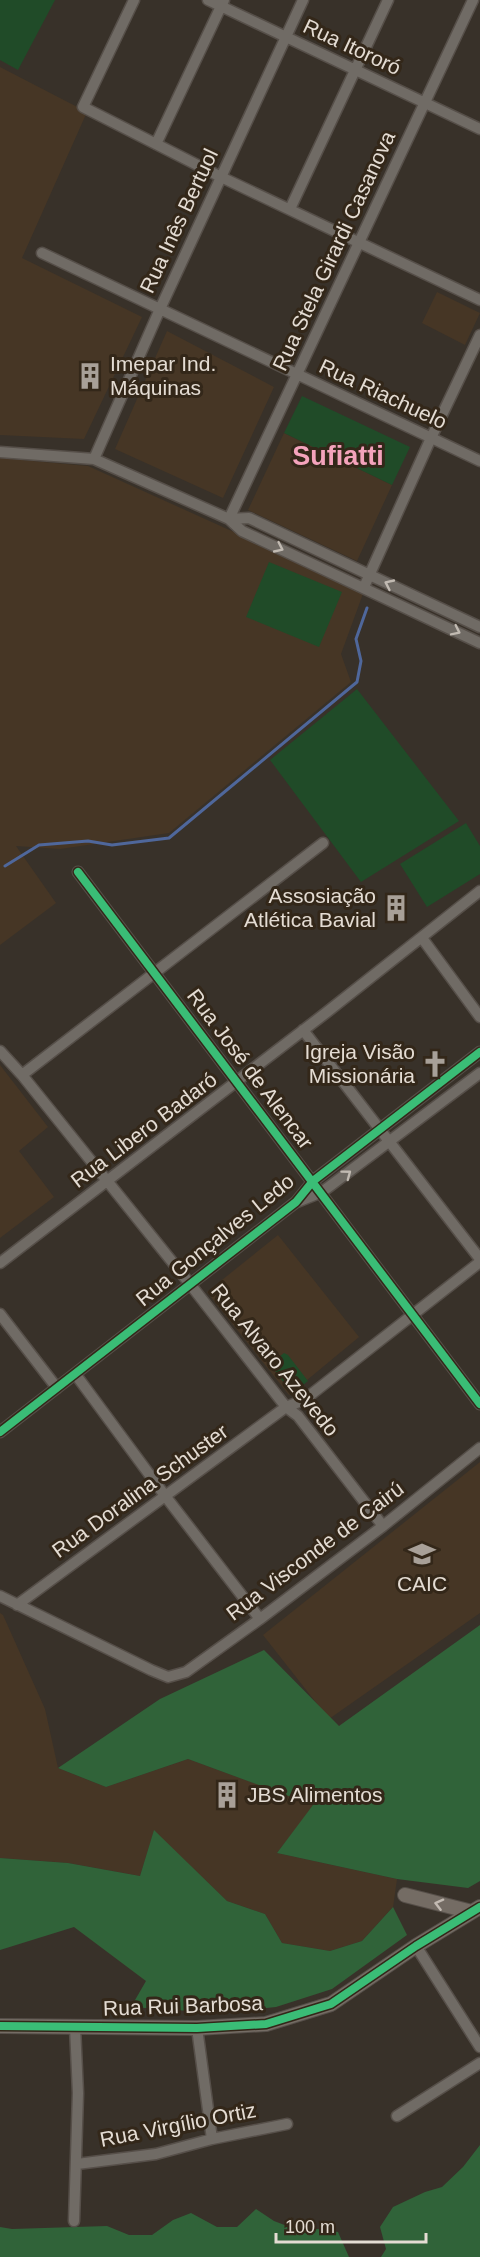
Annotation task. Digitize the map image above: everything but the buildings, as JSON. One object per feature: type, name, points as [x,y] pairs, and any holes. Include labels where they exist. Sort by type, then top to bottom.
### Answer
[{"type":"main road","points":[[405,1895],[476,1909]]},
{"type":"main road","name":"Rua Rui Barbosa","points":[[0,2026],[197,2028],[266,2024],[331,2004],[416,1946],[476,1909]]},
{"type":"street","points":[[134,0],[83,108],[221,177],[480,300]]},
{"type":"street","name":"Rua Itororó","points":[[208,0],[223,3],[286,37],[480,129]]},
{"type":"street","name":"Rua Inês Bertuol","points":[[94,459],[160,309],[303,0]]},
{"type":"street","points":[[290,209],[388,0]]},
{"type":"street","name":"Rua Stela Girardi Casanova","points":[[229,519],[474,0]]},
{"type":"street","points":[[156,144],[223,3]]},
{"type":"street","name":"Rua Riachuelo","points":[[42,253],[480,461]]},
{"type":"street","points":[[364,587],[480,335]]},
{"type":"street","points":[[0,452],[94,459],[229,519],[242,531],[480,643]]},
{"type":"street","points":[[229,519],[249,518],[480,627]]},
{"type":"street","points":[[302,558],[308,546]]},
{"type":"street","points":[[435,622],[442,608]]},
{"type":"street","points":[[22,1076],[323,843]]},
{"type":"street","name":"Rua José de Alencar","points":[[78,872],[480,1404]]},
{"type":"street","name":"Rua Libero Badaró","points":[[0,1263],[480,891]]},
{"type":"street","points":[[422,938],[480,1017]]},
{"type":"street","points":[[303,1030],[480,1261]]},
{"type":"street","name":"Rua Alvaro Azevedo","points":[[0,1051],[190,1284],[286,1407],[298,1416],[383,1526]]},
{"type":"street","name":"Rua Gonçalves Ledo","points":[[0,1432],[296,1202],[313,1181],[480,1052]]},
{"type":"street","name":"Rua Gonçalves Ledo","points":[[296,1202],[322,1192],[480,1073]]},
{"type":"street","points":[[438,1084],[447,1098]]},
{"type":"street","name":"Rua Doralina Schuster","points":[[17,1605],[286,1407],[304,1400],[480,1261]]},
{"type":"street","points":[[0,1314],[57,1389]]},
{"type":"street","points":[[76,1375],[260,1619]]},
{"type":"street","name":"Rua Visconde de Cairú","points":[[17,1605],[168,1677],[186,1672],[383,1526],[480,1448]]},
{"type":"street","points":[[0,1596],[17,1605]]},
{"type":"street","points":[[416,1946],[480,2047]]},
{"type":"street","points":[[74,2221],[78,2093],[75,2027]]},
{"type":"street","points":[[197,2028],[212,2139]]},
{"type":"street","points":[[397,2116],[480,2063]]},
{"type":"street","name":"Rua Virgílio Ortiz","points":[[77,2164],[156,2154],[212,2139],[287,2124]]},
{"type":"shaded area","points":[[0,67],[87,112],[22,258],[142,317],[84,439],[0,435]]},
{"type":"shaded area","points":[[437,292],[480,313],[465,345],[422,323]]},
{"type":"shaded area","points":[[167,331],[274,387],[223,498],[115,449]]},
{"type":"shaded area","points":[[284,433],[392,485],[357,561],[248,510]]},
{"type":"shaded area","points":[[0,458],[88,466],[364,591],[341,654],[351,682],[169,833],[60,849],[16,846],[56,903],[0,945]]},
{"type":"shaded area","points":[[0,1065],[48,1127],[19,1151],[54,1197],[0,1238]]},
{"type":"shaded area","points":[[278,1235],[359,1337],[289,1395],[207,1292]]},
{"type":"shaded area","name":"CAIC","points":[[480,1462],[480,1613],[329,1719],[263,1635]]},
{"type":"shaded area","points":[[0,1613],[3,1615],[45,1709],[58,1768],[106,1787],[188,1759],[314,1805],[277,1853],[397,1879],[393,1907],[362,1941],[330,1951],[282,1943],[265,1914],[227,1901],[154,1831],[140,1876],[68,1863],[0,1858]]},
{"type":"green space","points":[[0,0],[55,0],[18,70],[0,60]]},
{"type":"green space","points":[[302,396],[410,447],[392,485],[284,433]]},
{"type":"green space","points":[[269,562],[342,592],[319,647],[246,617]]},
{"type":"green space","points":[[357,689],[459,821],[361,882],[270,760]]},
{"type":"green space","points":[[466,823],[480,846],[480,874],[427,907],[400,864]]},
{"type":"green space","points":[[284,1353],[308,1381],[292,1394],[270,1364]]},
{"type":"green space","points":[[480,1625],[480,1881],[468,1888],[397,1879],[277,1853],[313,1805],[188,1759],[106,1787],[58,1768],[160,1699],[264,1650],[339,1726]]},
{"type":"green space","points":[[154,1830],[227,1901],[265,1914],[282,1943],[330,1951],[362,1941],[393,1907],[407,1935],[332,1989],[276,2007],[219,2013],[131,2007],[146,1981],[74,1927],[0,1950],[0,1858],[68,1863],[140,1876]]},
{"type":"green space","points":[[480,2145],[480,2257],[381,2257],[386,2249],[380,2227],[393,2207],[442,2187],[463,2167]]},
{"type":"green space","points":[[256,2209],[274,2221],[295,2229],[338,2232],[349,2257],[0,2257],[0,2227],[12,2229],[107,2226],[129,2235],[152,2235],[173,2220],[191,2213],[217,2227],[237,2227]]},
{"type":"waterway","points":[[5,866],[39,845],[88,841],[112,845],[169,838],[357,682],[361,661],[356,639],[367,608]]},
{"type":"cycle path","points":[[78,872],[480,1404]]},
{"type":"cycle path","points":[[0,1432],[296,1202],[313,1181],[480,1052]]},
{"type":"cycle path","points":[[0,2026],[197,2028],[266,2024],[331,2004],[416,1946],[480,1907]]},
{"type":"place","name":"Imepar Ind. Máquinas","points":[[90,376]]},
{"type":"place","name":"Assosiação Atlética Bavial","points":[[396,908]]},
{"type":"place","name":"Igreja Visão Missionária","points":[[435,1064]]},
{"type":"place","name":"CAIC","points":[[422,1554]]},
{"type":"place","name":"JBS Alimentos","points":[[227,1795]]},
{"type":"district","name":"Sufiatti","points":[[338,456]]}]
